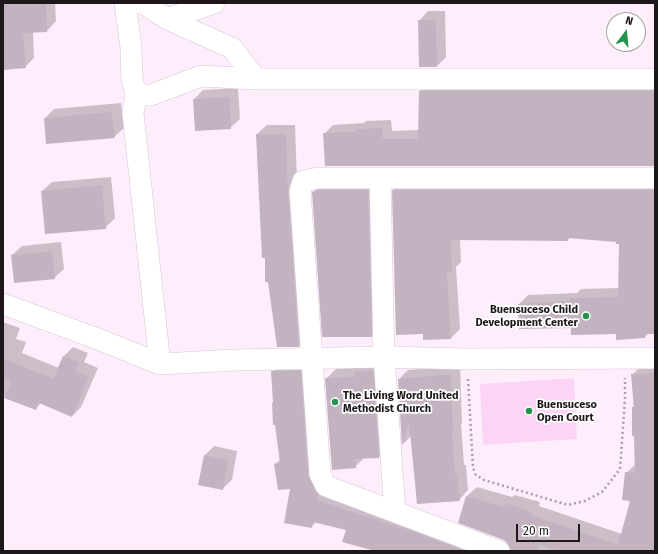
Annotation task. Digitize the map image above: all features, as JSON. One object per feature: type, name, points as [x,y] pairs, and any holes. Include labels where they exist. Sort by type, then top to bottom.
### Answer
[{"type":"street","points":[[160,364],[133,113],[136,95],[132,79],[131,47],[124,3],[143,3],[167,19],[232,48],[256,79]]},
{"type":"street","points":[[167,19],[214,3]]},
{"type":"street","points":[[136,95],[151,95],[201,76],[256,79],[655,80]]},
{"type":"street","points":[[500,551],[326,486],[320,474],[300,191],[303,181],[318,178],[655,178]]},
{"type":"street","points":[[380,179],[384,357],[395,512]]},
{"type":"street","points":[[3,304],[98,339],[160,364],[236,360],[384,357],[467,359],[655,358]]},
{"type":"path","points":[[467,359],[473,468],[476,475],[484,480],[568,505],[584,501],[602,492],[620,469],[625,399],[624,358]]},
{"type":"shaded area","name":"Buensuceso Open Court","points":[[574,378],[577,439],[483,445],[480,384]]},
{"type":"building","points":[[3,3],[46,3],[47,32],[23,33],[26,68],[3,70]]},
{"type":"building","points":[[418,20],[436,20],[437,67],[419,67]]},
{"type":"building","points":[[419,91],[655,91],[655,166],[325,166],[323,133],[356,132],[356,129],[382,128],[383,139],[418,139]]},
{"type":"building","points":[[229,97],[231,129],[195,131],[193,99]]},
{"type":"building","points":[[112,112],[115,138],[46,144],[44,118]]},
{"type":"building","points":[[256,134],[286,134],[288,192],[299,347],[277,347],[268,282],[265,282],[265,258],[262,258]]},
{"type":"building","points":[[102,185],[106,229],[45,234],[41,191]]},
{"type":"building","points":[[319,190],[368,190],[372,337],[322,337],[312,192]]},
{"type":"building","points":[[392,190],[655,190],[655,334],[645,334],[645,338],[616,340],[616,334],[571,335],[571,328],[519,329],[518,304],[570,301],[570,298],[618,297],[619,244],[616,244],[616,242],[568,238],[568,241],[451,240],[452,272],[447,272],[451,339],[423,340],[423,334],[396,335]]},
{"type":"building","points":[[52,251],[55,279],[14,283],[11,255]]},
{"type":"building","points":[[63,356],[79,362],[75,371],[89,377],[72,417],[39,403],[36,410],[4,398],[11,382],[3,379],[3,358],[53,379]]},
{"type":"building","points":[[271,371],[301,371],[308,475],[315,491],[318,494],[317,500],[381,522],[404,528],[465,551],[375,551],[342,542],[346,530],[313,522],[312,528],[284,523],[290,489],[278,490],[274,464],[280,463],[275,425],[273,425]]},
{"type":"building","points":[[373,371],[379,458],[355,459],[356,468],[332,470],[325,378],[355,377],[354,372]]},
{"type":"building","points":[[655,373],[655,551],[557,551],[538,544],[537,551],[511,551],[508,544],[504,540],[458,523],[466,496],[504,507],[505,503],[532,512],[531,515],[618,545],[630,501],[622,500],[625,472],[635,473],[634,436],[632,436],[632,407],[634,407],[631,374]]},
{"type":"building","points":[[451,374],[452,433],[455,474],[457,474],[460,501],[417,504],[409,422],[402,446],[398,379]]},
{"type":"building","points":[[204,455],[228,460],[223,490],[198,485]]},
{"type":"place","name":"Buensuceso Child Development Center","points":[[586,316]]},
{"type":"place","name":"The Living Word United Methodist Church","points":[[335,402]]},
{"type":"place","name":"Buensuceso Open Court","points":[[529,411]]}]
